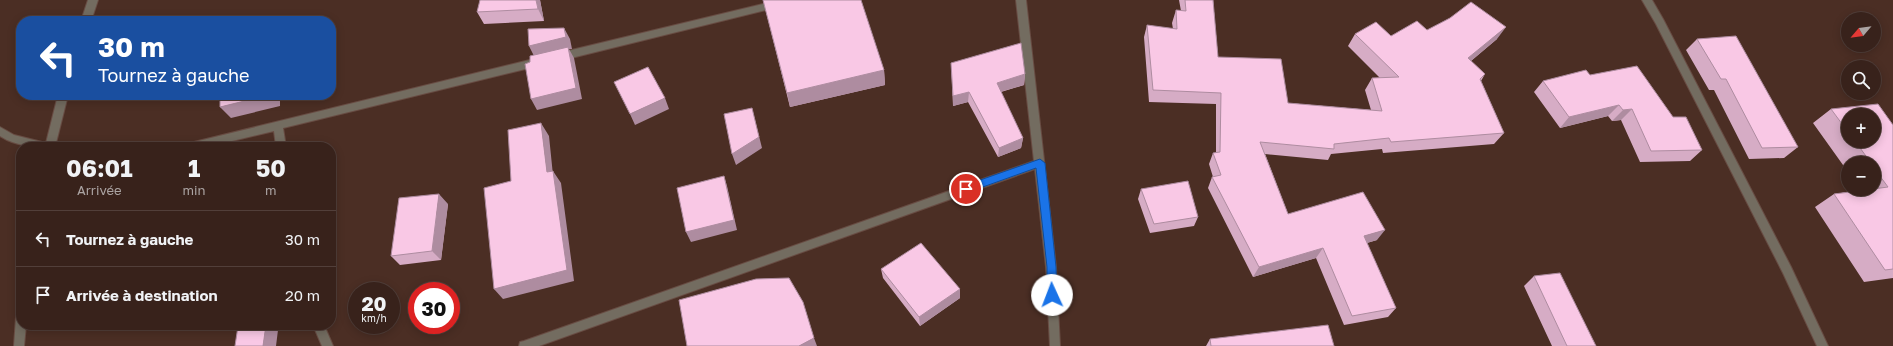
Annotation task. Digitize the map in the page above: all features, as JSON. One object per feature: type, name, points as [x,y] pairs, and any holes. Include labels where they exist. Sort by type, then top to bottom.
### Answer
[{"type":"street","points":[[88,16],[93,0]]},
{"type":"street","points":[[211,142],[794,0]]},
{"type":"street","points":[[1021,0],[1052,267],[1055,346]]},
{"type":"street","points":[[1647,0],[1660,22],[1780,256],[1823,346]]},
{"type":"street","points":[[51,142],[61,100]]},
{"type":"street","points":[[278,126],[280,142]]},
{"type":"street","points":[[0,131],[11,138],[26,142]]},
{"type":"street","points":[[524,346],[1040,163]]},
{"type":"street","points":[[19,346],[20,330]]},
{"type":"street","points":[[320,330],[328,346]]},
{"type":"building","points":[[480,0],[536,0],[538,9],[477,12]]},
{"type":"building","points":[[763,0],[861,0],[884,70],[787,93]]},
{"type":"building","points":[[1185,0],[1213,0],[1218,57],[1281,59],[1288,103],[1382,111],[1372,78],[1399,77],[1355,34],[1376,22],[1391,36],[1417,21],[1427,30],[1450,18],[1471,2],[1506,27],[1468,58],[1485,74],[1480,79],[1504,133],[1391,142],[1389,138],[1334,144],[1334,149],[1260,142],[1288,214],[1363,192],[1385,230],[1364,236],[1396,308],[1352,316],[1323,248],[1259,267],[1212,177],[1221,175],[1213,153],[1220,152],[1221,93],[1153,90],[1147,25],[1177,29],[1176,10],[1186,11]]},
{"type":"building","points":[[564,28],[566,37],[529,46],[528,29]]},
{"type":"building","points":[[1736,36],[1798,147],[1762,148],[1726,79],[1721,79],[1697,39]]},
{"type":"building","points":[[1021,43],[1025,74],[997,83],[1023,138],[999,148],[969,92],[953,96],[951,63]]},
{"type":"building","points":[[568,47],[576,88],[531,99],[525,64],[530,62],[530,56]]},
{"type":"building","points":[[1637,66],[1673,117],[1686,117],[1702,150],[1651,151],[1632,109],[1623,110],[1619,105],[1569,117],[1543,81],[1586,70],[1590,75]]},
{"type":"building","points":[[648,67],[665,98],[630,114],[614,82]]},
{"type":"building","points":[[220,100],[249,100],[220,107]]},
{"type":"building","points":[[1878,104],[1881,108],[1841,108],[1841,123],[1831,109]]},
{"type":"building","points":[[752,108],[759,137],[732,154],[724,114]]},
{"type":"building","points":[[1881,108],[1893,125],[1893,269],[1885,270],[1834,194],[1841,193],[1841,196],[1881,196],[1881,188],[1888,187],[1881,178],[1881,156],[1866,156],[1860,148],[1881,148]]},
{"type":"building","points":[[541,123],[547,172],[553,171],[567,270],[494,289],[484,188],[511,181],[508,130]]},
{"type":"building","points":[[724,176],[734,220],[686,232],[677,188]]},
{"type":"building","points":[[1188,181],[1198,217],[1154,224],[1141,189]]},
{"type":"building","points":[[439,194],[432,251],[391,256],[399,198]]},
{"type":"building","points":[[921,243],[960,289],[919,317],[881,269]]},
{"type":"building","points":[[1560,273],[1596,346],[1567,346],[1534,276]]},
{"type":"building","points":[[789,278],[803,302],[814,338],[799,346],[687,346],[679,300],[756,279]]},
{"type":"building","points":[[1328,325],[1334,346],[1211,346],[1210,339]]},
{"type":"building","points":[[237,330],[265,330],[263,346],[235,346]]},
{"type":"route","points":[[966,189],[1040,163],[1052,267],[1052,295]]}]
